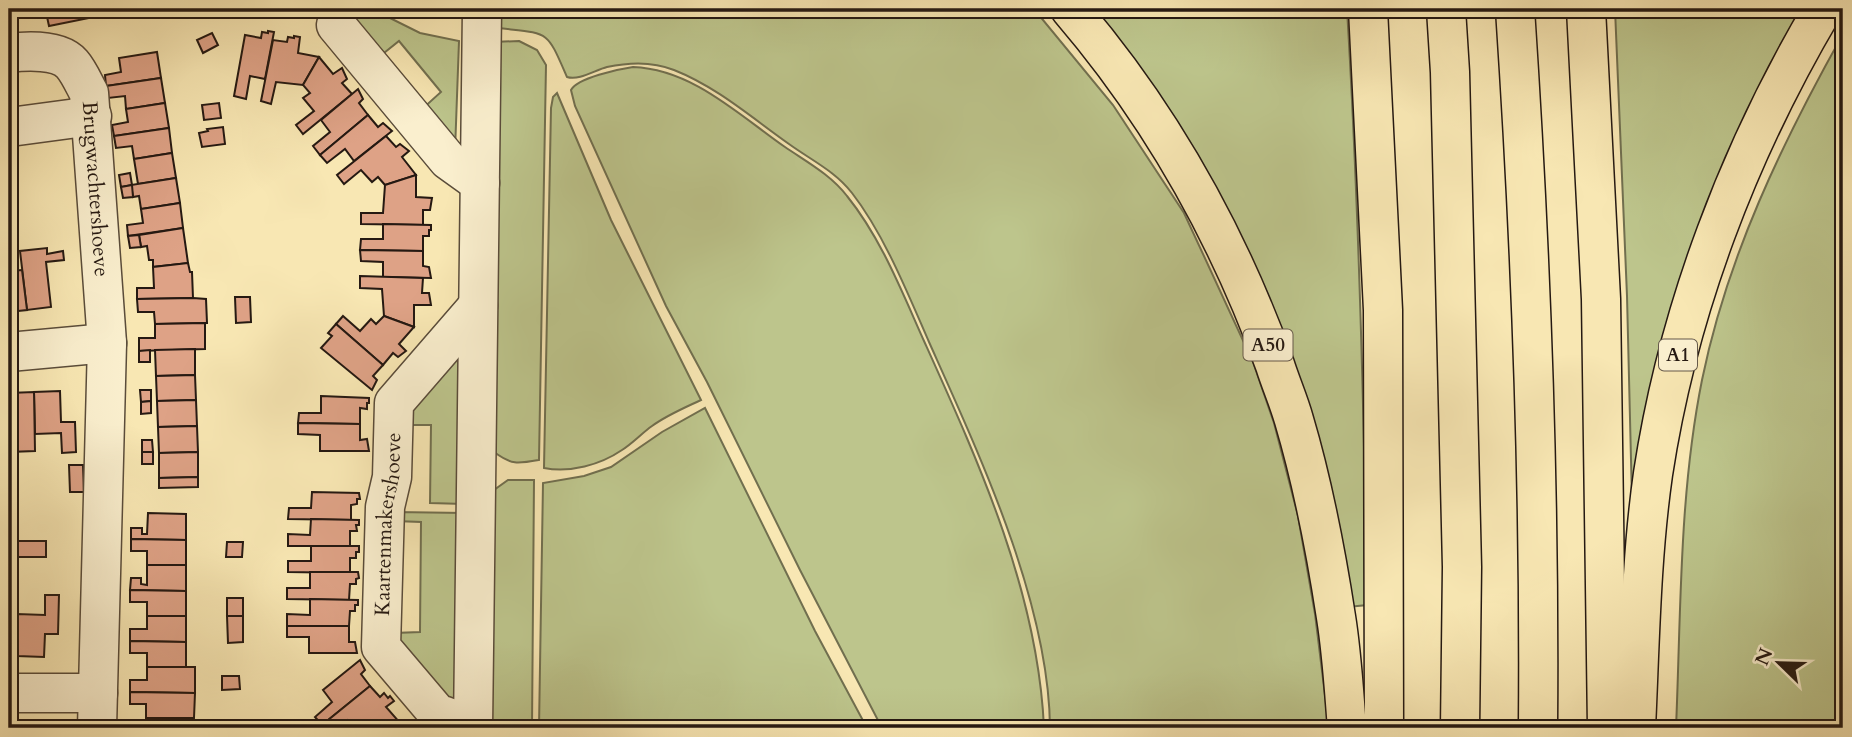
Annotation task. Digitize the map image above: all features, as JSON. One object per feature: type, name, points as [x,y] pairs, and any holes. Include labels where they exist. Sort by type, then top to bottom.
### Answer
[{"type":"highway","name":"A50","points":[[1070,9],[1141,100],[1192,183],[1227,250],[1261,328],[1294,419],[1313,496],[1337,619],[1347,728]]},
{"type":"highway","points":[[1368,9],[1383,310],[1384,728]]},
{"type":"highway","points":[[1446,9],[1460,470],[1460,728]]},
{"type":"highway","points":[[1515,9],[1528,228],[1535,423],[1538,728]]},
{"type":"highway","points":[[1586,9],[1601,299],[1607,728]]},
{"type":"highway","name":"A1","points":[[1636,728],[1653,475],[1674,367],[1704,266],[1746,156],[1789,66],[1823,9]]},
{"type":"street","name":"Kaartenmakershoeve","points":[[478,306],[394,403],[392,477],[385,507],[381,647],[436,713],[473,727],[482,9]]},
{"type":"street","points":[[336,25],[448,160],[480,183]]},
{"type":"street","name":"Brugwachtershoeve","points":[[9,53],[44,52],[71,62],[89,93],[107,343],[98,710],[9,692]]},
{"type":"street","points":[[10,127],[92,116]]},
{"type":"street","points":[[9,352],[107,343]]},
{"type":"green space","points":[[332,9],[372,9],[420,33],[459,41],[455,151],[421,110],[441,92],[399,41],[379,57]]},
{"type":"green space","points":[[498,9],[1034,9],[1113,105],[1184,213],[1253,362],[1274,423],[1298,516],[1315,614],[1329,728],[1050,728],[1047,680],[1038,631],[1008,531],[969,433],[904,285],[875,227],[852,193],[830,172],[734,104],[705,85],[674,70],[633,63],[607,67],[577,78],[567,77],[555,50],[544,37],[528,31],[498,28]]},
{"type":"green space","points":[[1078,9],[1347,9],[1360,307],[1367,605],[1348,607],[1318,451]]},
{"type":"green space","points":[[1615,9],[1817,9],[1731,175],[1635,623],[1627,296]]},
{"type":"green space","points":[[1843,34],[1843,728],[1676,728],[1682,554],[1689,467],[1694,423],[1713,334],[1726,289],[1759,202],[1799,117]]},
{"type":"green space","points":[[519,41],[537,50],[546,65],[539,460],[520,463],[494,452],[493,42]]},
{"type":"green space","points":[[633,67],[675,76],[732,108],[834,182],[870,229],[881,247],[945,387],[985,481],[1002,529],[1030,627],[1044,728],[882,728],[666,306],[575,106],[571,90],[575,86],[599,75]]},
{"type":"green space","points":[[557,93],[611,220],[701,400],[658,422],[613,455],[595,464],[564,469],[544,468],[551,108],[553,97]]},
{"type":"green space","points":[[467,352],[464,504],[430,503],[431,425],[407,425],[405,409],[451,353]]},
{"type":"green space","points":[[705,408],[815,631],[867,728],[539,728],[543,483],[584,476],[611,467],[662,432]]},
{"type":"green space","points":[[508,480],[534,480],[532,728],[485,728],[494,490]]},
{"type":"green space","points":[[395,512],[464,513],[462,700],[441,700],[395,633],[420,632],[421,522],[395,521]]},
{"type":"building","points":[[25,9],[88,9],[89,18],[49,26],[46,12],[27,16]]},
{"type":"building","points":[[262,32],[274,32],[265,79],[250,76],[246,99],[234,96],[245,35],[261,38]]},
{"type":"building","points":[[212,33],[218,45],[203,53],[197,40]]},
{"type":"building","points":[[288,37],[300,37],[298,53],[319,57],[303,85],[276,82],[271,104],[261,101],[273,40],[287,42]]},
{"type":"building","points":[[157,52],[161,78],[106,86],[105,75],[121,72],[119,58]]},
{"type":"building","points":[[319,57],[333,74],[342,68],[347,79],[342,83],[352,94],[303,134],[296,125],[314,111],[303,98],[310,93],[303,85]]},
{"type":"building","points":[[161,78],[165,103],[126,109],[125,96],[108,98],[106,86]]},
{"type":"building","points":[[358,89],[363,99],[359,103],[368,115],[320,155],[313,146],[330,132],[321,120]]},
{"type":"building","points":[[165,103],[169,128],[114,136],[112,125],[128,122],[126,109]]},
{"type":"building","points":[[219,103],[221,118],[204,120],[202,105]]},
{"type":"building","points":[[368,115],[378,127],[383,123],[392,131],[354,161],[345,149],[327,163],[320,155]]},
{"type":"building","points":[[223,127],[225,144],[202,147],[199,133]]},
{"type":"building","points":[[169,128],[172,153],[134,159],[132,146],[116,148],[114,136]]},
{"type":"building","points":[[386,136],[396,147],[400,144],[409,151],[402,157],[416,175],[385,185],[378,177],[372,182],[361,170],[344,184],[337,175]]},
{"type":"building","points":[[172,153],[176,178],[138,184],[134,159]]},
{"type":"building","points":[[130,173],[132,185],[121,187],[119,175]]},
{"type":"building","points":[[416,175],[416,197],[432,198],[430,210],[423,210],[423,225],[361,224],[361,213],[383,213],[385,185]]},
{"type":"building","points":[[176,178],[180,203],[141,209],[139,196],[133,197],[131,185]]},
{"type":"building","points":[[132,185],[133,197],[123,198],[121,187]]},
{"type":"building","points":[[180,203],[183,228],[128,236],[127,225],[143,223],[141,209]]},
{"type":"building","points":[[383,224],[431,225],[431,230],[429,236],[423,236],[423,251],[360,250],[361,239],[383,239]]},
{"type":"building","points":[[183,228],[188,263],[153,267],[147,246],[141,247],[139,235]]},
{"type":"building","points":[[139,235],[141,247],[130,248],[128,236]]},
{"type":"building","points":[[47,248],[47,254],[63,251],[64,260],[46,262],[51,307],[27,310],[20,251]]},
{"type":"building","points":[[360,250],[423,251],[423,266],[429,267],[431,278],[383,277],[383,262],[361,261]]},
{"type":"building","points":[[188,263],[192,272],[193,298],[137,299],[137,288],[154,288],[153,267]]},
{"type":"building","points":[[22,270],[27,310],[9,312],[9,271]]},
{"type":"building","points":[[360,276],[423,278],[422,293],[429,293],[431,305],[414,305],[414,327],[384,316],[382,289],[360,288]]},
{"type":"building","points":[[235,297],[250,297],[251,322],[236,323]]},
{"type":"building","points":[[137,299],[206,299],[207,323],[155,324],[154,312],[138,312]]},
{"type":"building","points":[[343,316],[360,331],[371,319],[376,324],[384,316],[414,327],[399,344],[406,351],[398,357],[393,353],[383,365],[336,324]]},
{"type":"building","points":[[205,323],[205,349],[139,351],[139,338],[155,338],[155,324]]},
{"type":"building","points":[[336,324],[383,365],[373,376],[377,380],[372,390],[321,348],[332,336],[328,333]]},
{"type":"building","points":[[195,349],[195,375],[156,376],[155,350]]},
{"type":"building","points":[[150,350],[150,362],[139,362],[139,351]]},
{"type":"building","points":[[195,375],[196,400],[157,401],[156,376]]},
{"type":"building","points":[[140,390],[151,390],[151,401],[141,402]]},
{"type":"building","points":[[60,391],[61,422],[75,422],[76,452],[62,453],[61,433],[35,434],[34,392]]},
{"type":"building","points":[[34,392],[35,451],[9,452],[9,393]]},
{"type":"building","points":[[321,396],[369,398],[369,403],[367,409],[360,408],[360,424],[298,423],[299,413],[321,413]]},
{"type":"building","points":[[196,400],[197,426],[158,427],[157,401]]},
{"type":"building","points":[[151,401],[151,413],[141,414],[141,402]]},
{"type":"building","points":[[298,423],[360,424],[360,440],[367,439],[369,451],[320,451],[320,435],[298,434]]},
{"type":"building","points":[[197,426],[198,452],[159,453],[158,427]]},
{"type":"building","points":[[142,440],[152,440],[153,452],[142,452]]},
{"type":"building","points":[[142,452],[153,452],[153,464],[142,464]]},
{"type":"building","points":[[198,452],[198,477],[159,478],[159,453]]},
{"type":"building","points":[[69,465],[83,465],[84,492],[70,492]]},
{"type":"building","points":[[198,477],[198,487],[159,488],[159,478]]},
{"type":"building","points":[[312,492],[359,493],[360,499],[357,499],[357,504],[351,505],[351,520],[288,519],[289,508],[311,508]]},
{"type":"building","points":[[148,513],[186,514],[186,540],[131,539],[131,528],[142,528],[142,534],[147,534]]},
{"type":"building","points":[[311,519],[359,520],[359,525],[356,525],[357,531],[350,531],[350,546],[288,546],[288,534],[310,535]]},
{"type":"building","points":[[131,539],[186,540],[186,565],[147,565],[147,551],[131,551]]},
{"type":"building","points":[[18,541],[46,541],[46,557],[18,557]]},
{"type":"building","points":[[227,542],[243,542],[242,557],[226,557]]},
{"type":"building","points":[[311,546],[359,546],[359,552],[356,552],[356,558],[350,558],[350,573],[288,572],[288,561],[311,561]]},
{"type":"building","points":[[147,565],[186,565],[186,591],[130,590],[131,578],[141,578],[141,584],[147,585]]},
{"type":"building","points":[[310,572],[358,572],[359,578],[356,579],[356,584],[350,584],[349,600],[287,599],[287,588],[310,588]]},
{"type":"building","points":[[130,590],[186,591],[186,616],[147,616],[147,602],[130,602]]},
{"type":"building","points":[[45,595],[59,595],[58,634],[45,634],[44,657],[17,656],[17,614],[45,615]]},
{"type":"building","points":[[227,598],[243,598],[243,616],[227,616]]},
{"type":"building","points":[[310,599],[358,600],[358,605],[355,605],[355,611],[350,611],[349,626],[287,626],[287,614],[310,615]]},
{"type":"building","points":[[9,605],[17,605],[17,656],[9,656]]},
{"type":"building","points":[[147,616],[186,616],[186,642],[130,641],[130,629],[147,629]]},
{"type":"building","points":[[227,616],[243,616],[243,642],[228,643]]},
{"type":"building","points":[[287,626],[349,626],[349,642],[355,642],[357,653],[309,653],[309,637],[287,637]]},
{"type":"building","points":[[130,641],[186,642],[186,667],[147,667],[147,653],[130,653]]},
{"type":"building","points":[[360,660],[365,670],[361,674],[370,686],[322,725],[315,717],[332,702],[323,690]]},
{"type":"building","points":[[147,667],[195,667],[195,693],[130,692],[130,680],[147,680]]},
{"type":"building","points":[[222,676],[239,676],[240,689],[222,690]]},
{"type":"building","points":[[370,686],[380,697],[384,693],[388,698],[390,696],[394,701],[386,707],[401,724],[390,728],[354,728],[347,720],[336,728],[324,728],[322,725]]},
{"type":"building","points":[[130,692],[195,693],[194,718],[146,718],[146,704],[130,704]]}]
